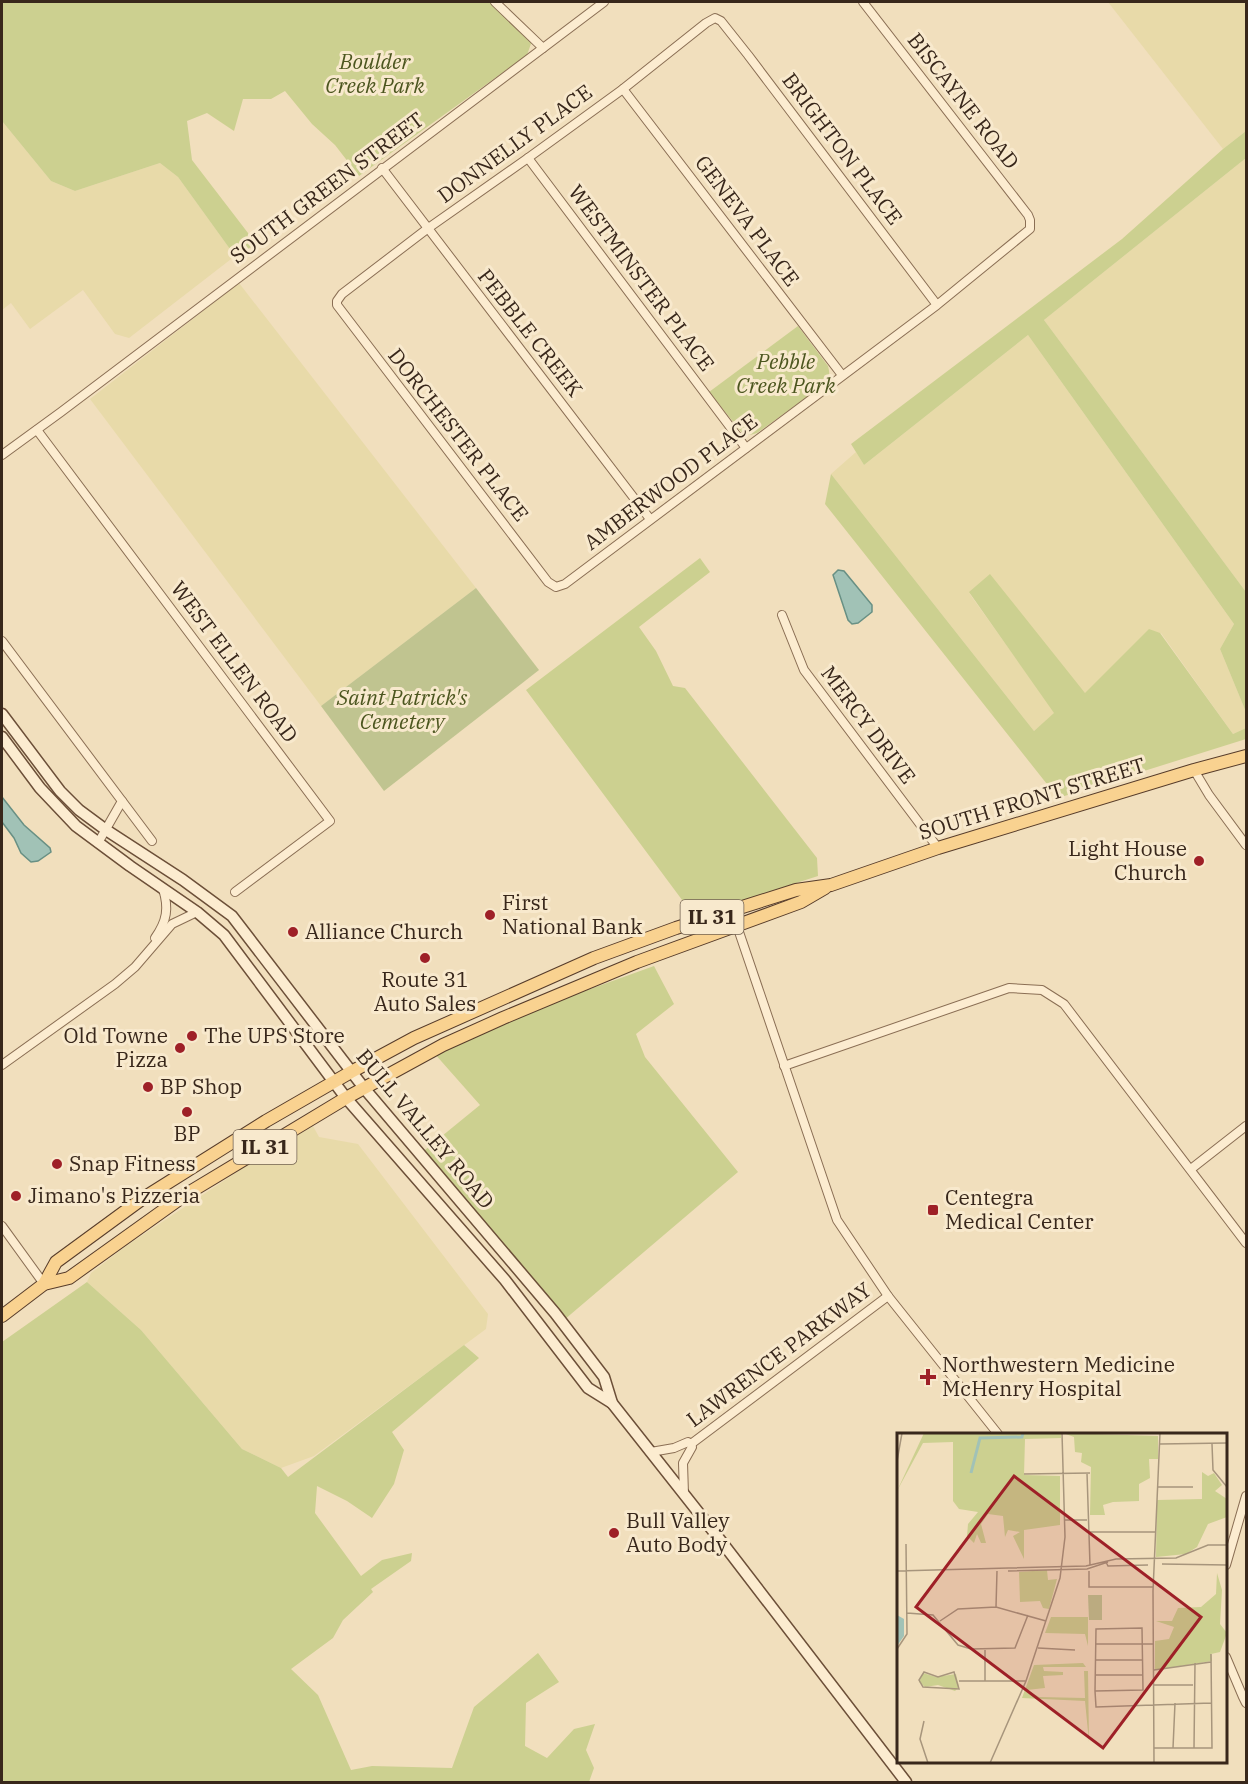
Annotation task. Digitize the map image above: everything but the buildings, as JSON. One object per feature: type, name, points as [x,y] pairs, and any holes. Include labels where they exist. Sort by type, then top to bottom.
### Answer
[{"type":"main road","name":"SOUTH FRONT STREET","points":[[2,1316],[45,1284],[69,1278],[185,1195],[363,1088],[443,1045],[637,962],[801,902],[831,885],[938,848],[1246,756]]},
{"type":"main road","name":"SOUTH FRONT STREET","points":[[45,1284],[56,1262],[142,1199],[333,1082],[414,1038],[594,958],[676,928],[796,890],[831,885]]},
{"type":"street","points":[[495,2],[543,48]]},
{"type":"street","name":"SOUTH GREEN STREET","points":[[2,455],[604,2]]},
{"type":"street","name":"BISCAYNE ROAD","points":[[863,2],[1028,215],[1031,225]]},
{"type":"street","name":"DONNELLY PLACE","points":[[337,301],[342,294],[427,229],[623,89],[706,22],[716,18]]},
{"type":"street","name":"BRIGHTON PLACE","points":[[716,18],[721,21],[748,55],[937,305]]},
{"type":"street","name":"GENEVA PLACE","points":[[623,89],[842,375]]},
{"type":"street","name":"WESTMINSTER PLACE","points":[[528,158],[746,448]]},
{"type":"street","name":"PEBBLE CREEK","points":[[382,168],[650,519]]},
{"type":"street","name":"AMBERWOOD PLACE","points":[[556,587],[565,584],[937,305],[1027,233],[1031,225]]},
{"type":"street","name":"DORCHESTER PLACE","points":[[337,301],[337,305],[346,318],[548,582],[556,587]]},
{"type":"street","name":"WEST ELLEN ROAD","points":[[37,430],[330,821],[235,892]]},
{"type":"street","name":"MERCY DRIVE","points":[[782,615],[804,670],[938,848]]},
{"type":"street","points":[[2,641],[152,840]]},
{"type":"street","name":"BULL VALLEY ROAD","points":[[2,714],[60,791],[80,810],[232,916],[363,1088],[555,1312],[604,1377],[612,1403]]},
{"type":"street","name":"BULL VALLEY ROAD","points":[[2,737],[40,788],[76,826],[196,912],[224,935],[346,1098],[505,1280],[588,1388],[612,1403],[906,1782]]},
{"type":"street","points":[[1194,770],[1209,795],[1246,845]]},
{"type":"street","points":[[98,843],[122,801]]},
{"type":"street","points":[[153,946],[166,916],[167,903],[163,889]]},
{"type":"street","points":[[2,1065],[115,984],[135,967],[176,921],[196,912]]},
{"type":"street","points":[[737,926],[837,1220],[888,1296],[997,1433]]},
{"type":"street","points":[[784,1066],[1009,988],[1042,990],[1064,1004],[1246,1243]]},
{"type":"street","points":[[1191,1169],[1246,1126]]},
{"type":"street","points":[[2,1226],[45,1284]]},
{"type":"street","name":"LAWRENCE PARKWAY","points":[[651,1452],[674,1448],[688,1442],[691,1444],[888,1296]]},
{"type":"street","name":"LAWRENCE PARKWAY","points":[[684,1494],[683,1463],[692,1447],[691,1444]]},
{"type":"street","points":[[1227,1562],[1246,1496]]},
{"type":"street","points":[[1227,1659],[1246,1703]]},
{"type":"shaded area","points":[[1108,2],[1246,2],[1246,131],[1223,149]]},
{"type":"shaded area","points":[[2,121],[51,181],[75,191],[160,163],[178,177],[235,256],[129,338],[115,334],[83,290],[30,329],[11,303],[2,310]]},
{"type":"shaded area","points":[[1246,158],[1246,592],[1044,320]]},
{"type":"shaded area","points":[[239,283],[476,588],[321,706],[90,399]]},
{"type":"shaded area","points":[[1028,335],[1234,624],[1220,649],[1246,712],[1246,728],[1233,734],[1161,633],[1086,694],[969,593],[1055,713],[1034,731],[831,474],[856,452],[864,465]]},
{"type":"shaded area","points":[[313,1126],[319,1137],[358,1144],[488,1314],[486,1329],[314,1456],[281,1468],[242,1449],[141,1330],[87,1282],[91,1273],[126,1246],[249,1164]]},
{"type":"green space","name":"Boulder Creek Park","points":[[2,2],[495,2],[533,38],[527,55],[359,176],[335,145],[312,124],[285,91],[271,99],[243,99],[234,131],[207,113],[187,121],[192,160],[248,233],[253,246],[235,256],[178,177],[160,163],[75,191],[51,181],[2,121]]},
{"type":"green space","points":[[1246,131],[1246,158],[1044,320],[1246,592],[1246,712],[1220,649],[1234,624],[1028,335],[864,465],[851,444],[1122,239]]},
{"type":"green space","name":"Pebble Creek Park","points":[[798,326],[828,366],[828,380],[757,433],[743,434],[709,392]]},
{"type":"green space","points":[[831,474],[1034,731],[1054,713],[969,592],[990,574],[1085,693],[1149,629],[1160,633],[1233,734],[1246,728],[1246,739],[1058,798],[825,504]]},
{"type":"green space","points":[[700,558],[710,572],[639,627],[656,651],[673,686],[685,688],[817,858],[818,876],[694,916],[526,690]]},
{"type":"green space","name":"Saint Patrick's Cemetery","points":[[476,588],[539,670],[384,791],[321,706]]},
{"type":"green space","points":[[654,966],[674,1004],[636,1034],[645,1057],[738,1172],[564,1320],[420,1154],[480,1105],[434,1053],[485,1027]]},
{"type":"green space","points":[[87,1282],[141,1330],[242,1449],[281,1468],[288,1477],[464,1345],[479,1358],[392,1432],[404,1450],[394,1484],[372,1518],[347,1501],[317,1486],[315,1513],[361,1576],[382,1560],[412,1553],[411,1561],[371,1589],[373,1592],[343,1620],[333,1638],[291,1669],[318,1695],[351,1770],[372,1766],[452,1768],[474,1707],[538,1653],[559,1682],[526,1703],[525,1746],[547,1758],[574,1729],[595,1724],[586,1750],[594,1768],[589,1782],[2,1782],[2,1342]]},
{"type":"water","points":[[838,570],[844,571],[872,605],[872,612],[858,623],[852,624],[848,620],[833,575]]},
{"type":"water","points":[[2,797],[24,825],[50,848],[51,852],[38,861],[31,862],[21,853],[14,838],[2,822]]},
{"type":"place","name":"Light House Church","points":[[1199,861]]},
{"type":"place","name":"First National Bank","points":[[490,915]]},
{"type":"place","name":"Alliance Church","points":[[293,932]]},
{"type":"place","name":"Route 31 Auto Sales","points":[[425,958]]},
{"type":"place","name":"The UPS Store","points":[[192,1036]]},
{"type":"place","name":"Old Towne Pizza","points":[[180,1048]]},
{"type":"place","name":"BP Shop","points":[[148,1087]]},
{"type":"place","name":"BP","points":[[187,1112]]},
{"type":"place","name":"Snap Fitness","points":[[57,1164]]},
{"type":"place","name":"Jimano's Pizzeria","points":[[16,1196]]},
{"type":"place","name":"Centegra Medical Center","points":[[933,1210]]},
{"type":"place","name":"Northwestern Medicine McHenry Hospital","points":[[928,1377]]},
{"type":"place","name":"Bull Valley Auto Body","points":[[614,1533]]}]
